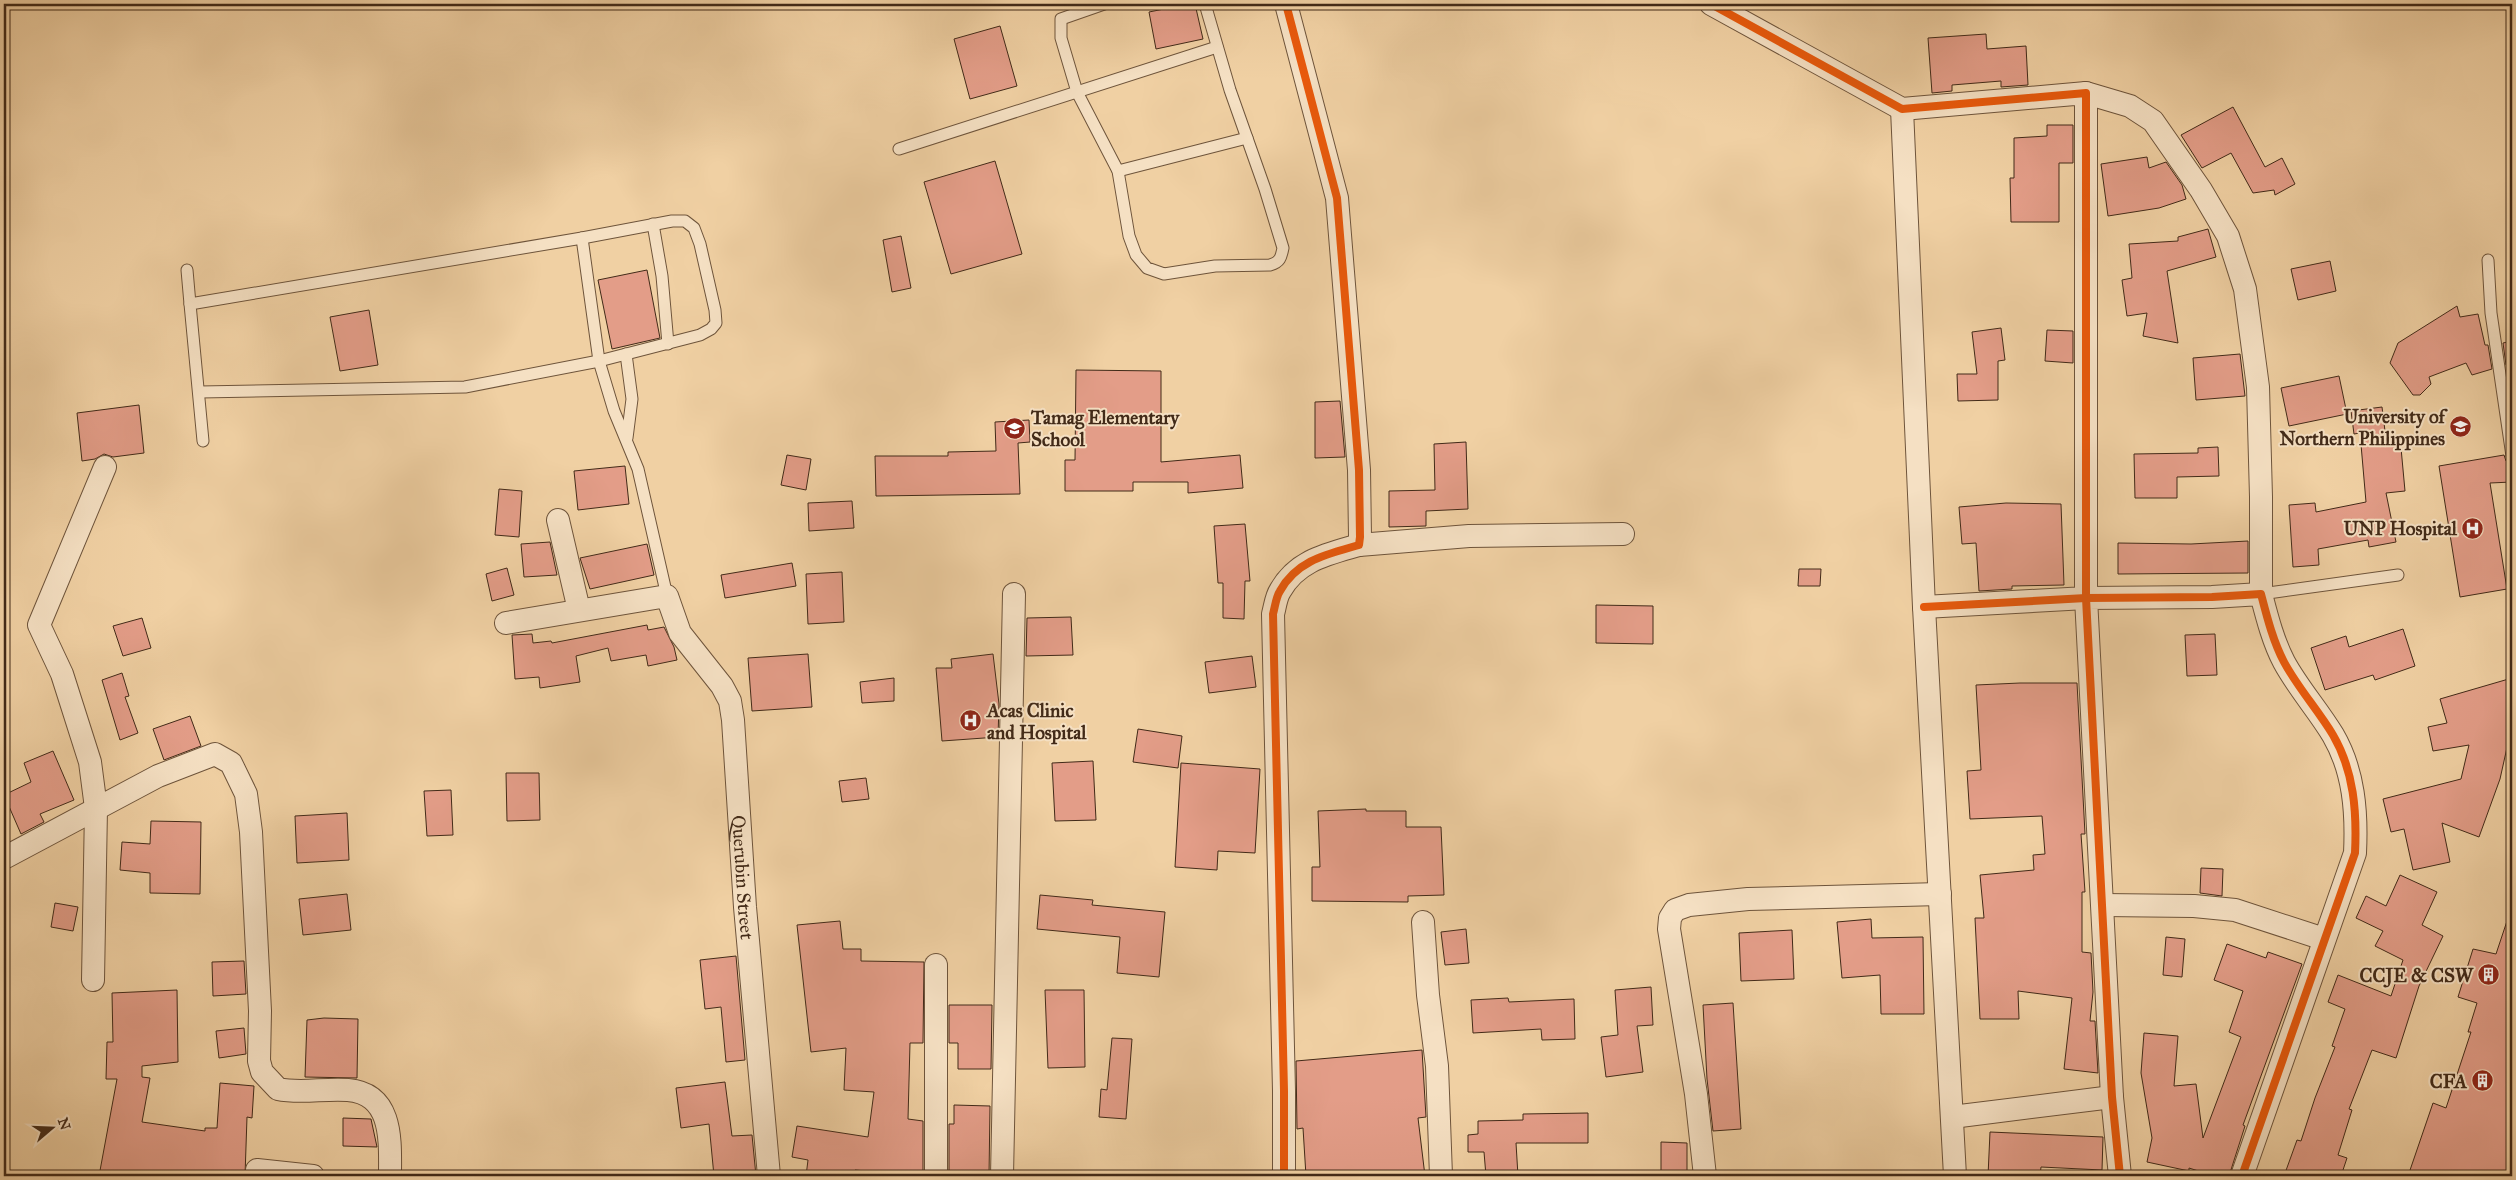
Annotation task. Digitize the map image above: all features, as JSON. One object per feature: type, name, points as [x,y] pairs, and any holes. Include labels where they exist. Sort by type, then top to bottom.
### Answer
[{"type":"street","points":[[1286,4],[1337,198],[1359,470],[1359,545]]},
{"type":"street","points":[[1711,4],[1902,109],[2086,93],[2130,106],[2153,121],[2201,190],[2228,236],[2245,289],[2258,387],[2261,594],[2270,628],[2284,661],[2300,689],[2333,735],[2353,785],[2357,823],[2355,853],[2324,938],[2267,1110],[2242,1176]]},
{"type":"street","points":[[2086,93],[2086,598],[2112,1097],[2120,1176]]},
{"type":"street","points":[[1902,109],[1924,607],[1955,1176]]},
{"type":"street","points":[[94,980],[96,808],[90,762],[62,674],[39,625],[106,467]]},
{"type":"street","points":[[558,520],[579,610]]},
{"type":"street","points":[[1284,1176],[1284,1081],[1273,614],[1280,591],[1294,574],[1314,557],[1359,545],[1469,536],[1622,534]]},
{"type":"street","points":[[1002,1176],[1014,594]]},
{"type":"street","points":[[1924,607],[2086,598],[2212,597],[2261,594]]},
{"type":"street","points":[[506,623],[667,596]]},
{"type":"street","name":"Querubin Street","points":[[667,596],[680,633],[722,686],[730,701],[734,720],[745,907],[769,1176]]},
{"type":"street","points":[[4,858],[158,776],[205,756],[215,754],[230,763],[246,794],[252,832],[260,1011],[259,1061],[262,1072],[278,1089],[308,1092],[349,1090],[367,1096],[377,1103],[381,1107],[390,1133],[390,1176]]},
{"type":"street","points":[[1705,1176],[1696,1094],[1669,929],[1670,918],[1675,910],[1689,905],[1748,899],[1940,894]]},
{"type":"street","points":[[2103,905],[2194,906],[2236,910],[2324,938]]},
{"type":"street","points":[[1423,922],[1428,994],[1437,1066],[1441,1176]]},
{"type":"street","points":[[936,965],[936,1176]]},
{"type":"street","points":[[1952,1117],[2112,1097]]},
{"type":"street","points":[[257,1170],[313,1176]]},
{"type":"lane","points":[[1104,4],[1061,19],[1061,38],[1077,92],[1118,171],[1129,236],[1136,255],[1148,268],[1164,274],[1215,266],[1270,265],[1277,263],[1281,258],[1283,248],[1217,47],[1205,4]]},
{"type":"lane","points":[[899,149],[1217,47]]},
{"type":"lane","points":[[1118,171],[1247,138]]},
{"type":"lane","points":[[190,304],[582,238],[653,224],[685,221],[694,228],[715,310],[716,323],[711,329],[700,335],[599,361],[465,387],[200,392]]},
{"type":"lane","points":[[653,224],[662,276],[668,344]]},
{"type":"lane","points":[[582,238],[599,361],[614,411],[627,438],[638,469],[667,596]]},
{"type":"lane","points":[[2488,260],[2491,312],[2512,456]]},
{"type":"lane","points":[[187,270],[200,392],[203,441]]},
{"type":"lane","points":[[626,354],[632,399],[627,438]]},
{"type":"lane","points":[[2261,594],[2398,574]]},
{"type":"building","points":[[1195,4],[1203,39],[1156,49],[1149,12]]},
{"type":"building","points":[[1000,26],[1017,86],[970,99],[954,39]]},
{"type":"building","points":[[1986,34],[1987,49],[2026,46],[2028,85],[2001,87],[2001,81],[1952,85],[1952,91],[1932,93],[1928,38]]},
{"type":"building","points":[[2233,107],[2265,167],[2282,158],[2295,184],[2275,195],[2274,190],[2253,193],[2231,153],[2202,168],[2181,135]]},
{"type":"building","points":[[2047,125],[2073,125],[2073,163],[2059,163],[2059,222],[2011,222],[2010,178],[2014,178],[2014,138],[2047,136]]},
{"type":"building","points":[[2147,157],[2149,168],[2166,162],[2182,185],[2186,199],[2159,208],[2108,216],[2101,164]]},
{"type":"building","points":[[995,161],[1022,254],[951,274],[924,182]]},
{"type":"building","points":[[2208,229],[2216,257],[2167,271],[2178,343],[2143,336],[2147,313],[2127,316],[2122,280],[2132,278],[2129,244],[2178,241],[2178,237]]},
{"type":"building","points":[[901,236],[911,288],[892,292],[883,240]]},
{"type":"building","points":[[2330,261],[2336,291],[2298,300],[2291,269]]},
{"type":"building","points":[[647,270],[660,338],[612,349],[598,280]]},
{"type":"building","points":[[2457,306],[2460,317],[2478,314],[2485,345],[2488,345],[2492,369],[2472,375],[2466,363],[2429,377],[2431,384],[2420,395],[2413,395],[2390,363],[2398,343]]},
{"type":"building","points":[[369,310],[378,365],[340,371],[330,317]]},
{"type":"building","points":[[2001,328],[2005,360],[1998,361],[1998,400],[1958,401],[1957,374],[1977,374],[1972,332]]},
{"type":"building","points":[[2047,330],[2073,331],[2073,363],[2045,361]]},
{"type":"building","points":[[2512,341],[2512,363],[2506,365],[2503,343]]},
{"type":"building","points":[[2240,354],[2245,396],[2196,400],[2193,358]]},
{"type":"building","points":[[1076,370],[1161,371],[1161,462],[1240,455],[1243,488],[1188,493],[1188,482],[1133,482],[1133,491],[1065,491],[1065,460],[1075,460]]},
{"type":"building","points":[[2339,376],[2347,414],[2289,426],[2281,388]]},
{"type":"building","points":[[1340,401],[1345,457],[1315,458],[1315,402]]},
{"type":"building","points":[[139,405],[144,453],[113,457],[104,454],[95,459],[82,461],[77,413]]},
{"type":"building","points":[[2382,407],[2386,439],[2400,437],[2405,491],[2386,493],[2396,542],[2369,547],[2368,540],[2318,549],[2319,565],[2293,567],[2289,505],[2315,503],[2316,512],[2366,502],[2360,433],[2354,434],[2351,411]]},
{"type":"building","points":[[1029,420],[1030,442],[1018,443],[1020,494],[876,496],[875,456],[948,456],[948,452],[996,451],[995,422]]},
{"type":"building","points":[[1466,442],[1468,509],[1426,511],[1426,526],[1389,527],[1389,491],[1435,490],[1434,444]]},
{"type":"building","points":[[2218,447],[2219,476],[2177,477],[2177,498],[2135,498],[2134,454],[2198,453],[2198,448]]},
{"type":"building","points":[[787,455],[811,459],[806,490],[781,485]]},
{"type":"building","name":"UNP Hospital","points":[[2504,455],[2506,461],[2512,463],[2512,482],[2490,483],[2507,589],[2460,597],[2439,466]]},
{"type":"building","points":[[625,466],[629,504],[578,510],[574,471]]},
{"type":"building","points":[[499,489],[522,491],[519,537],[495,535]]},
{"type":"building","points":[[852,501],[854,528],[809,531],[808,503]]},
{"type":"building","points":[[2006,503],[2061,504],[2064,585],[2012,586],[2012,589],[1979,591],[1976,543],[1962,544],[1959,507]]},
{"type":"building","points":[[1245,524],[1250,581],[1245,581],[1244,619],[1223,618],[1223,583],[1218,583],[1214,526]]},
{"type":"building","points":[[2248,541],[2248,573],[2118,574],[2118,543],[2191,544]]},
{"type":"building","points":[[550,542],[557,575],[524,577],[521,544]]},
{"type":"building","points":[[647,544],[654,575],[590,589],[580,558]]},
{"type":"building","points":[[792,563],[796,586],[725,598],[721,575]]},
{"type":"building","points":[[507,568],[514,595],[492,601],[486,574]]},
{"type":"building","points":[[1799,569],[1821,569],[1820,586],[1798,586]]},
{"type":"building","points":[[842,572],[844,622],[808,624],[806,574]]},
{"type":"building","points":[[1596,605],[1653,606],[1653,644],[1596,643]]},
{"type":"building","points":[[1071,617],[1073,655],[1026,656],[1027,618]]},
{"type":"building","points":[[142,618],[151,648],[123,656],[113,626]]},
{"type":"building","points":[[647,625],[648,630],[664,627],[674,647],[677,660],[648,666],[646,655],[611,661],[608,648],[576,656],[580,682],[540,688],[539,677],[515,679],[512,635],[532,634],[533,643],[551,641],[552,643]]},
{"type":"building","points":[[2403,629],[2415,666],[2375,680],[2373,675],[2325,690],[2311,648],[2346,636],[2349,647]]},
{"type":"building","points":[[2215,634],[2217,675],[2187,676],[2185,635]]},
{"type":"building","points":[[808,654],[812,707],[752,711],[748,658]]},
{"type":"building","points":[[993,654],[999,704],[998,737],[942,741],[936,668],[952,668],[951,659]]},
{"type":"building","points":[[1252,656],[1256,687],[1209,693],[1205,662]]},
{"type":"building","points":[[122,673],[129,696],[125,697],[138,733],[120,740],[102,680]]},
{"type":"building","points":[[894,678],[894,701],[862,703],[860,682]]},
{"type":"building","points":[[2512,678],[2512,725],[2500,779],[2479,837],[2442,823],[2450,862],[2413,870],[2404,829],[2391,832],[2383,799],[2461,779],[2469,745],[2433,751],[2428,727],[2447,723],[2440,699]]},
{"type":"building","points":[[2077,683],[2085,834],[2081,834],[2085,892],[2082,892],[2082,952],[2091,953],[2093,992],[2090,1021],[2095,1021],[2098,1073],[2064,1069],[2072,998],[2018,991],[2019,1019],[1980,1019],[1975,918],[1984,918],[1980,875],[2034,870],[2033,855],[2045,854],[2042,816],[1970,819],[1967,771],[1981,770],[1976,685]]},
{"type":"building","points":[[190,716],[201,746],[164,760],[153,729]]},
{"type":"building","points":[[1138,729],[1182,736],[1178,768],[1133,762]]},
{"type":"building","points":[[53,751],[74,800],[40,814],[44,822],[21,834],[4,795],[31,782],[24,763]]},
{"type":"building","points":[[1093,761],[1096,820],[1055,821],[1052,763]]},
{"type":"building","points":[[1181,763],[1260,769],[1255,853],[1218,851],[1217,870],[1175,867]]},
{"type":"building","points":[[506,773],[539,773],[540,820],[507,821]]},
{"type":"building","points":[[866,778],[869,799],[842,802],[839,781]]},
{"type":"building","points":[[451,790],[453,835],[427,836],[424,791]]},
{"type":"building","points":[[1366,809],[1366,811],[1406,811],[1406,827],[1441,827],[1444,895],[1408,896],[1408,902],[1312,901],[1312,867],[1320,867],[1318,811]]},
{"type":"building","points":[[347,813],[349,860],[297,863],[295,816]]},
{"type":"building","points":[[151,821],[201,822],[200,894],[150,893],[150,873],[120,870],[122,842],[150,844]]},
{"type":"building","points":[[2201,868],[2223,869],[2222,896],[2200,893]]},
{"type":"building","points":[[2400,875],[2437,892],[2422,925],[2443,936],[2419,986],[2396,1058],[2372,1050],[2349,1109],[2352,1110],[2338,1155],[2347,1158],[2341,1176],[2284,1176],[2297,1140],[2301,1141],[2335,1047],[2332,1046],[2345,1009],[2328,1002],[2338,975],[2391,996],[2403,960],[2375,946],[2383,931],[2356,918],[2366,896],[2386,906]]},
{"type":"building","points":[[347,894],[351,930],[303,935],[299,899]]},
{"type":"building","points":[[1040,895],[1093,900],[1092,905],[1165,912],[1159,977],[1117,973],[1120,937],[1037,929]]},
{"type":"building","points":[[55,903],[78,907],[73,931],[51,927]]},
{"type":"building","points":[[2509,915],[2512,916],[2512,1176],[2408,1176],[2433,1103],[2446,1108],[2471,1032],[2468,1032],[2477,1003],[2458,997],[2473,949],[2496,954]]},
{"type":"building","points":[[1871,919],[1872,938],[1923,937],[1924,1014],[1881,1014],[1880,975],[1842,978],[1837,922]]},
{"type":"building","points":[[840,921],[843,949],[861,949],[861,961],[924,962],[923,1043],[910,1043],[908,1119],[923,1121],[923,1176],[855,1170],[854,1176],[806,1176],[808,1160],[792,1157],[797,1126],[868,1137],[874,1092],[844,1090],[846,1048],[811,1052],[797,925]]},
{"type":"building","points":[[1466,929],[1469,963],[1445,965],[1441,932]]},
{"type":"building","points":[[1792,930],[1794,979],[1741,981],[1739,933]]},
{"type":"building","points":[[2166,937],[2185,939],[2182,977],[2163,975]]},
{"type":"building","points":[[2227,944],[2266,958],[2268,952],[2302,964],[2243,1125],[2245,1126],[2229,1176],[2214,1176],[2189,1168],[2189,1171],[2147,1162],[2152,1138],[2141,1073],[2144,1033],[2178,1036],[2174,1086],[2196,1084],[2203,1138],[2241,1037],[2229,1032],[2243,991],[2214,980]]},
{"type":"building","points":[[736,956],[745,1060],[726,1062],[721,1007],[705,1009],[700,960]]},
{"type":"building","points":[[244,961],[246,994],[213,996],[212,962]]},
{"type":"building","points":[[1651,987],[1653,1025],[1637,1026],[1643,1072],[1606,1077],[1601,1037],[1618,1035],[1615,990]]},
{"type":"building","points":[[177,990],[178,1062],[142,1066],[142,1077],[150,1078],[142,1122],[205,1131],[205,1128],[217,1128],[220,1083],[254,1086],[252,1118],[247,1117],[245,1176],[191,1174],[190,1176],[161,1176],[135,1173],[135,1176],[99,1176],[117,1079],[106,1079],[107,1042],[113,1042],[112,993]]},
{"type":"building","points":[[1045,990],[1084,990],[1085,1067],[1048,1068]]},
{"type":"building","points":[[1508,998],[1509,1002],[1574,999],[1575,1039],[1542,1040],[1541,1029],[1473,1033],[1471,1000]]},
{"type":"building","points":[[1733,1003],[1741,1129],[1713,1131],[1707,1079],[1703,1005]]},
{"type":"building","points":[[949,1005],[992,1005],[991,1069],[958,1069],[958,1043],[949,1043]]},
{"type":"building","points":[[324,1018],[358,1019],[357,1078],[305,1077],[307,1020]]},
{"type":"building","points":[[244,1028],[246,1054],[219,1058],[216,1031]]},
{"type":"building","points":[[1112,1038],[1132,1039],[1126,1119],[1099,1117],[1101,1089],[1107,1090]]},
{"type":"building","points":[[1422,1050],[1426,1117],[1418,1118],[1425,1176],[1306,1176],[1303,1128],[1297,1129],[1296,1061]]},
{"type":"building","points":[[725,1082],[732,1136],[752,1135],[756,1176],[714,1176],[709,1124],[681,1128],[676,1088]]},
{"type":"building","points":[[954,1105],[990,1106],[989,1176],[949,1176],[949,1124],[954,1124]]},
{"type":"building","points":[[1588,1113],[1588,1143],[1516,1143],[1518,1176],[1486,1176],[1484,1152],[1468,1152],[1468,1135],[1478,1134],[1478,1121],[1523,1120],[1523,1114]]},
{"type":"building","points":[[343,1118],[371,1119],[377,1147],[343,1146]]},
{"type":"building","points":[[1990,1132],[2103,1137],[2102,1170],[2041,1167],[2040,1176],[1988,1176]]},
{"type":"building","points":[[1661,1142],[1687,1143],[1687,1173],[1661,1173]]},
{"type":"cycle path","points":[[1284,1176],[1284,1091],[1273,614],[1279,593],[1287,580],[1295,572],[1304,565],[1325,555],[1359,545],[1360,537],[1359,470],[1337,198],[1286,4]]},
{"type":"cycle path","points":[[1711,4],[1902,109],[2086,93],[2086,598],[1924,607]]},
{"type":"cycle path","points":[[2120,1176],[2112,1097],[2086,598],[2212,597],[2261,594],[2273,637],[2284,662],[2333,735],[2346,763],[2353,792],[2355,853],[2242,1176]]},
{"type":"place","name":"University of Northern Philippines","points":[[2461,427]]},
{"type":"place","name":"Tamag Elementary School","points":[[1015,428]]},
{"type":"place","name":"UNP Hospital","points":[[2473,528]]},
{"type":"place","name":"Acas Clinic and Hospital","points":[[971,721]]},
{"type":"place","name":"CCJE & CSW","points":[[2489,975]]},
{"type":"place","name":"CFA","points":[[2483,1081]]}]
